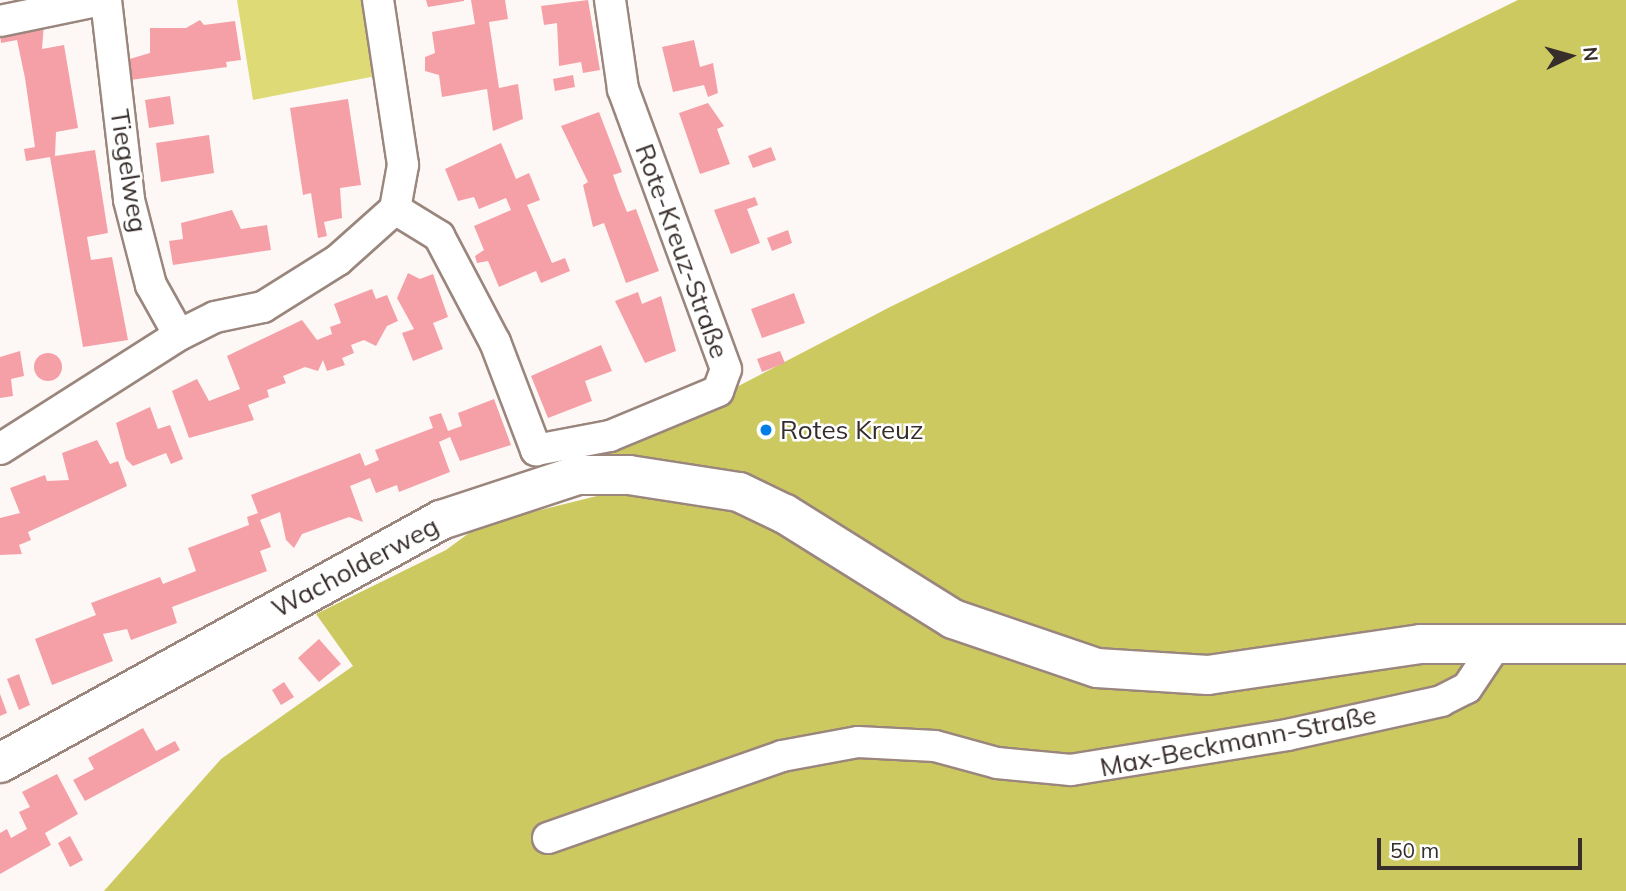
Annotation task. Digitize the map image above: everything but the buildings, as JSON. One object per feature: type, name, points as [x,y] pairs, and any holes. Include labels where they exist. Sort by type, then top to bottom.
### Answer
[{"type":"main road","name":"Wacholderweg","points":[[0,763],[441,520],[513,493],[578,475],[629,475],[739,492],[785,513],[953,619],[1097,668],[1208,676],[1289,667],[1383,647],[1497,643],[1626,645]]},
{"type":"street","points":[[0,21],[103,0]]},
{"type":"street","name":"Tiegelweg","points":[[103,0],[129,200],[151,285],[179,335]]},
{"type":"street","points":[[0,449],[179,335],[215,317],[263,307],[338,260],[395,209],[403,165],[378,0]]},
{"type":"street","name":"Rote-Kreuz-Straße","points":[[395,209],[439,236],[495,342],[536,450],[573,440],[610,436],[718,391],[726,369],[623,89],[610,0]]},
{"type":"street","name":"Max-Beckmann-Straße","points":[[548,838],[782,756],[858,743],[935,746],[997,763],[1071,770],[1287,735],[1441,701],[1467,688],[1497,643]]},
{"type":"shaded area","points":[[237,0],[368,0],[381,75],[253,100]]},
{"type":"shaded area","points":[[1518,0],[1626,0],[1626,891],[104,891],[221,759],[353,666],[316,614],[446,550],[480,525],[601,495],[598,444],[650,432],[890,307]]},
{"type":"place","name":"Rotes Kreuz","points":[[766,430]]}]
